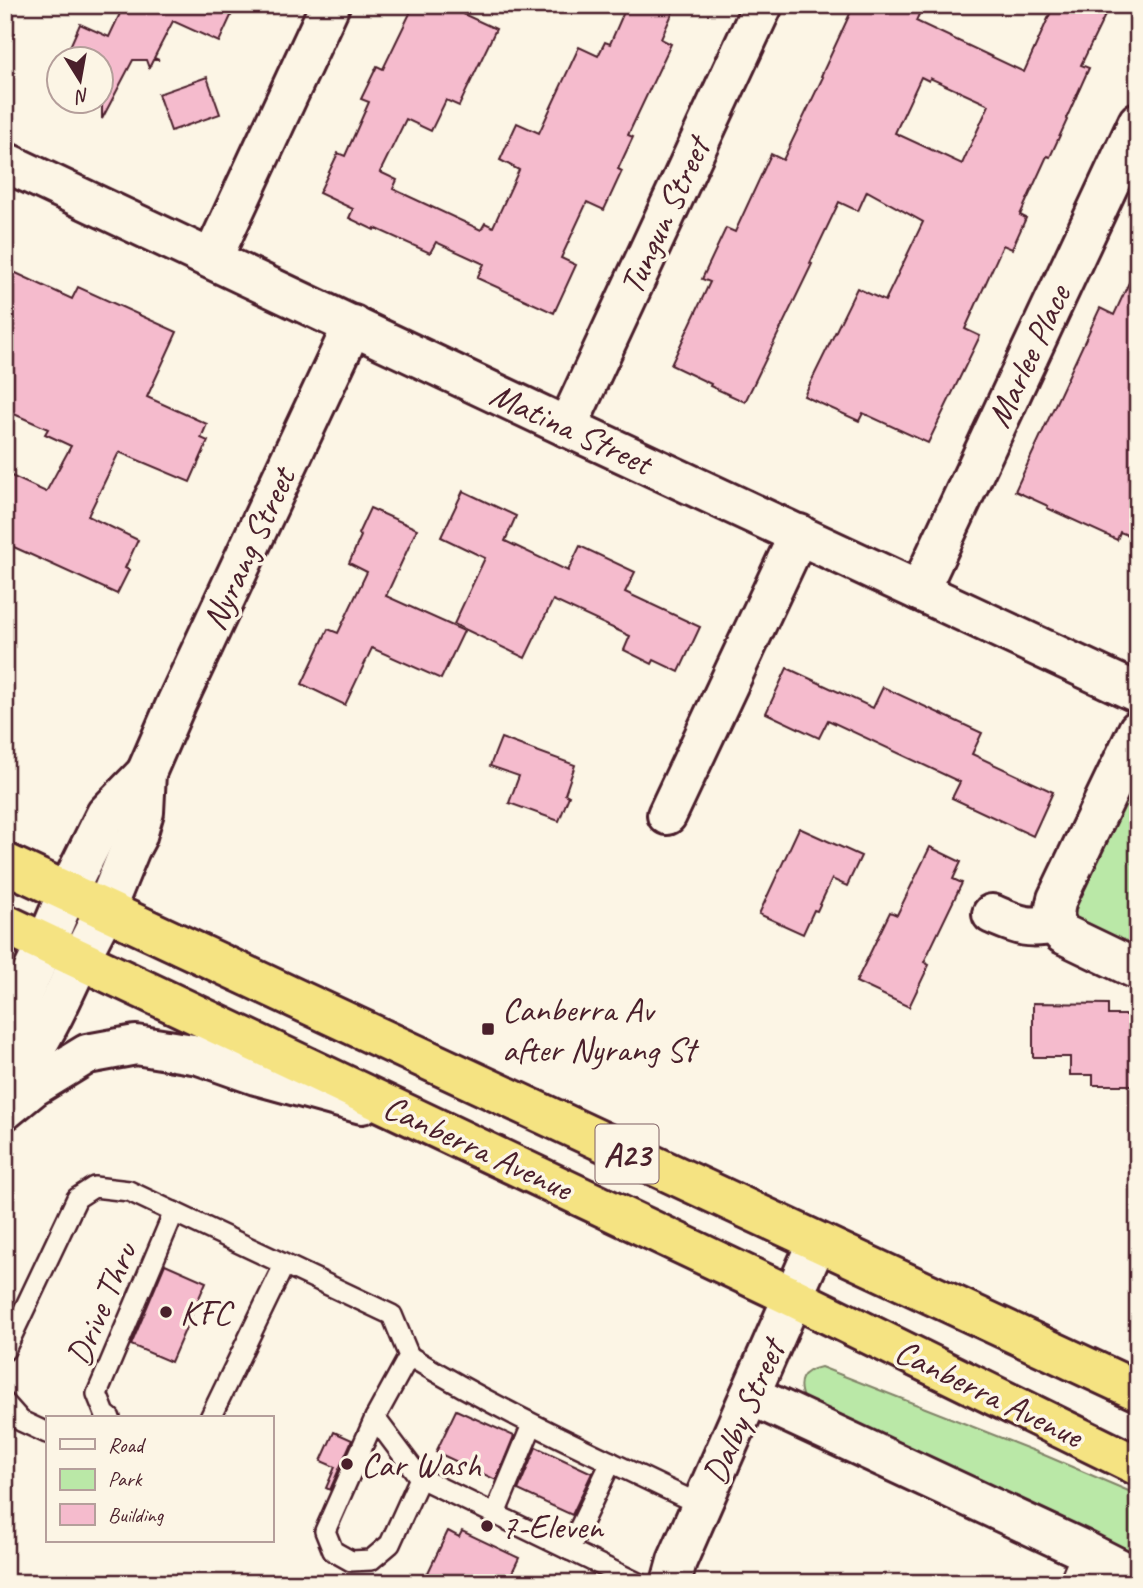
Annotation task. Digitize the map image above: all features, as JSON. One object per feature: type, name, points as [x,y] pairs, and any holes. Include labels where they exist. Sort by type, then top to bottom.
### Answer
[{"type":"highway","name":"Canberra Avenue","points":[[5,863],[1138,1391]]},
{"type":"highway","name":"Canberra Avenue","points":[[5,924],[793,1297],[1138,1466]]},
{"type":"street","points":[[212,259],[330,5]]},
{"type":"street","name":"Tungun Street","points":[[567,427],[763,5]]},
{"type":"street","name":"Marlee Place","points":[[919,591],[1138,122]]},
{"type":"street","name":"Matina Street","points":[[5,162],[1138,693]]},
{"type":"street","name":"Nyrang Street","points":[[5,1032],[67,893],[106,814],[146,773],[353,325]]},
{"type":"street","points":[[667,815],[799,534]]},
{"type":"street","points":[[1138,730],[1057,899],[1054,912],[1055,924],[1063,934],[1138,970]]},
{"type":"street","name":"Nyrang Street","points":[[5,1094],[25,1068],[55,1016],[105,910],[137,836],[144,812],[146,773]]},
{"type":"street","points":[[992,914],[1023,926],[1055,924]]},
{"type":"street","points":[[5,1110],[33,1087],[87,1054],[136,1045],[199,1055],[256,1075],[421,1120]]},
{"type":"street","name":"Dalby Street","points":[[671,1583],[677,1561],[817,1242]]},
{"type":"street","points":[[750,1395],[1076,1566],[1138,1578]]},
{"type":"lane","points":[[5,1350],[77,1198],[94,1187],[129,1191],[392,1315],[409,1356],[532,1425],[701,1506]]},
{"type":"lane","name":"Drive Thru","points":[[108,1416],[97,1394],[174,1212]]},
{"type":"lane","points":[[211,1416],[284,1265]]},
{"type":"lane","points":[[409,1356],[375,1418],[325,1531],[333,1551],[351,1561],[371,1560],[390,1544],[420,1478]]},
{"type":"lane","points":[[5,1403],[21,1421],[46,1433]]},
{"type":"lane","points":[[375,1418],[420,1478],[638,1583]]},
{"type":"lane","points":[[495,1514],[532,1425]]},
{"type":"lane","points":[[569,1550],[611,1462]]},
{"type":"green space","points":[[1138,764],[1138,957],[1075,920],[1072,909]]},
{"type":"green space","points":[[821,1367],[1138,1495],[1138,1559],[804,1400],[800,1388],[802,1378],[809,1371]]},
{"type":"building","points":[[124,5],[236,5],[219,42],[173,21],[154,58],[159,60],[153,60],[149,68],[146,60],[133,60],[116,92],[116,46],[70,46],[80,24],[109,37]]},
{"type":"building","points":[[414,5],[444,5],[496,29],[459,106],[446,100],[431,131],[406,119],[380,172],[397,180],[393,189],[481,230],[485,223],[493,227],[519,170],[500,160],[517,123],[539,133],[579,47],[598,56],[605,42],[610,44],[627,5],[676,5],[661,39],[671,44],[628,135],[633,137],[618,169],[622,171],[604,210],[587,202],[561,258],[576,265],[554,313],[477,278],[484,264],[436,242],[430,253],[375,228],[374,230],[349,218],[353,209],[319,193],[338,153],[345,156],[369,102],[361,99],[377,66],[383,69]]},
{"type":"building","points":[[854,5],[923,5],[916,21],[1024,72],[1054,5],[1110,5],[1081,65],[1089,68],[1067,120],[1020,215],[1026,218],[1012,249],[1003,245],[965,329],[980,336],[928,443],[863,413],[859,421],[804,396],[857,288],[885,301],[923,222],[867,191],[858,211],[839,202],[745,402],[671,365],[710,282],[702,279],[726,228],[735,232],[771,154],[783,160],[823,77],[821,76]],"holes":[[[921,77],[929,81],[930,78],[989,105],[962,164],[895,133]]]},
{"type":"building","points":[[207,77],[220,114],[171,131],[158,94]]},
{"type":"building","points":[[1138,263],[1138,539],[1120,532],[1117,540],[1015,491],[1100,308],[1114,315]]},
{"type":"building","points":[[5,268],[72,299],[78,287],[177,332],[147,397],[207,424],[201,438],[208,441],[190,482],[119,452],[88,516],[138,540],[125,568],[129,570],[117,594],[5,543],[5,473],[46,492],[71,446],[45,434],[48,429],[5,410]]},
{"type":"building","points":[[463,491],[516,516],[505,541],[568,571],[580,546],[635,572],[625,592],[700,627],[679,672],[654,660],[652,664],[624,650],[630,636],[553,600],[525,658],[454,624],[485,558],[441,537]]},
{"type":"building","points":[[370,508],[417,529],[386,596],[464,631],[441,679],[372,648],[345,705],[302,684],[328,629],[338,633],[367,572],[349,563]]},
{"type":"building","points":[[787,668],[873,708],[883,687],[982,733],[972,754],[1053,792],[1033,836],[952,798],[960,782],[828,720],[819,738],[766,713]]},
{"type":"building","points":[[501,738],[575,765],[565,794],[569,796],[559,821],[509,803],[519,776],[490,766]]},
{"type":"building","points":[[799,828],[861,856],[847,886],[832,879],[803,934],[759,914]]},
{"type":"building","points":[[930,847],[961,862],[953,879],[962,883],[924,962],[929,965],[909,1007],[856,982],[890,912],[897,915]]},
{"type":"building","points":[[1033,1003],[1108,1004],[1108,1015],[1134,1015],[1134,1036],[1138,1036],[1138,1085],[1093,1085],[1093,1075],[1070,1075],[1070,1057],[1033,1057]]},
{"type":"building","name":"KFC","points":[[165,1264],[206,1282],[171,1362],[131,1345]]},
{"type":"building","points":[[456,1410],[514,1436],[496,1480],[436,1452]]},
{"type":"building","points":[[334,1432],[352,1440],[330,1490],[326,1488],[335,1467],[321,1461]]},
{"type":"building","points":[[536,1447],[592,1473],[572,1515],[518,1490]]},
{"type":"building","points":[[448,1531],[459,1537],[462,1531],[519,1558],[507,1583],[423,1583]]},
{"type":"place","name":"Canberra Av after Nyrang St","points":[[488,1029]]},
{"type":"place","name":"KFC","points":[[166,1312]]},
{"type":"place","name":"Car Wash","points":[[347,1464]]},
{"type":"place","name":"7-Eleven","points":[[487,1526]]}]
